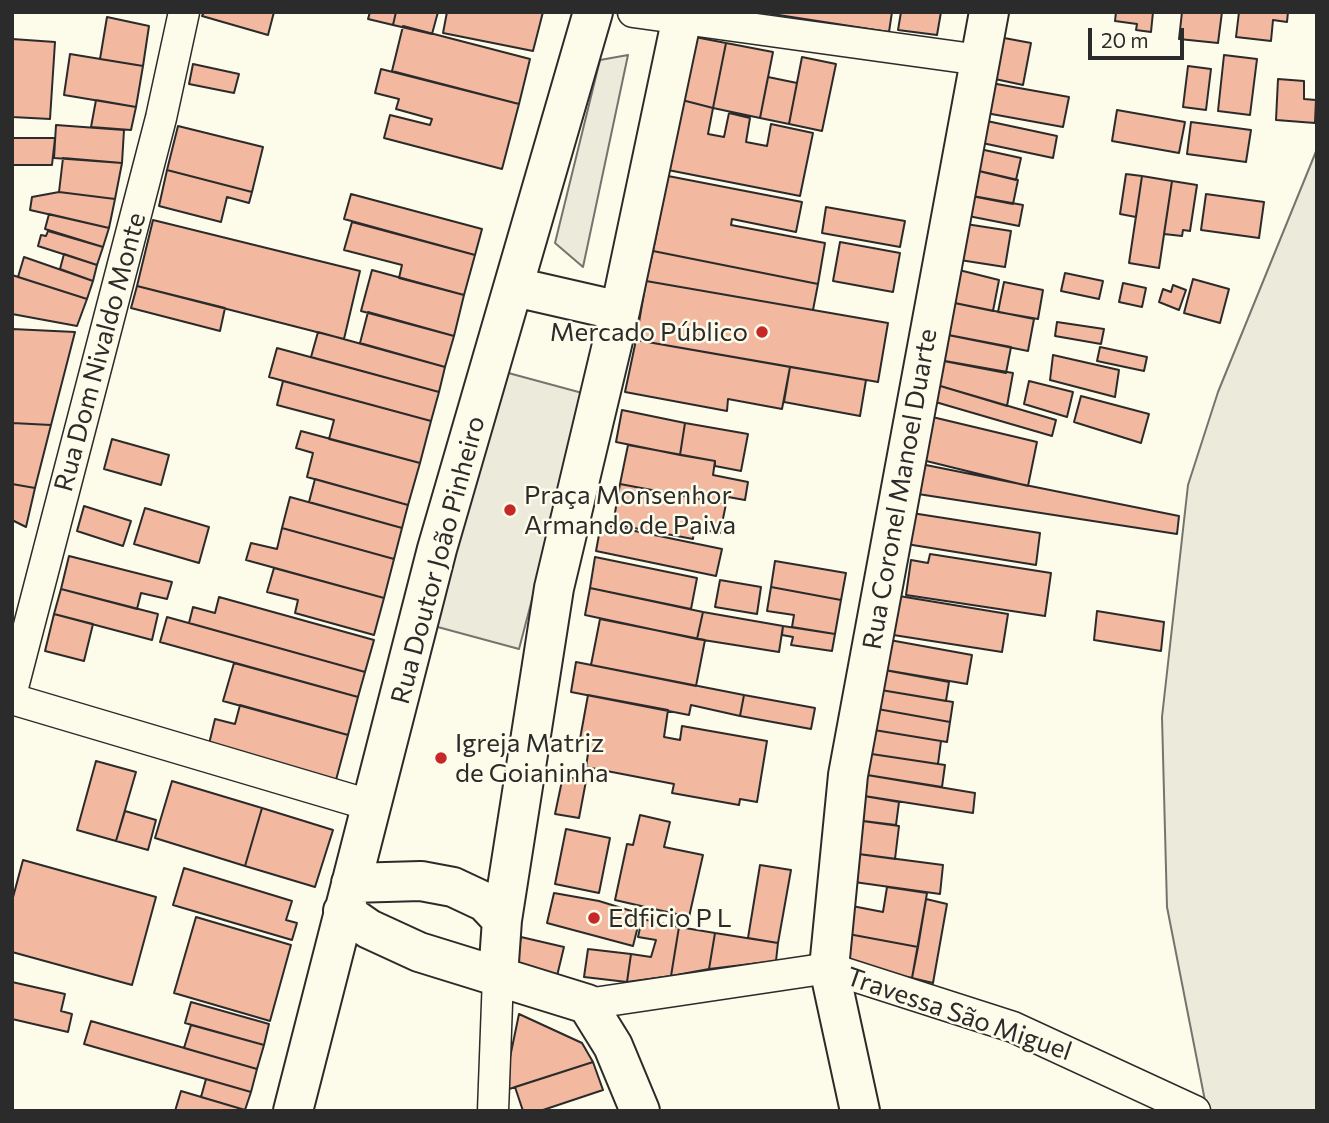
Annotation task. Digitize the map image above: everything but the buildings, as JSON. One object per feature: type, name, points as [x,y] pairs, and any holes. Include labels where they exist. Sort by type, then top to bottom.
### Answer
[{"type":"street","name":"Rua Dom Nivaldo Monte","points":[[12,691],[161,118],[184,12]]},
{"type":"street","name":"Rua Doutor João Pinheiro","points":[[293,1111],[437,549],[593,12]]},
{"type":"street","points":[[633,12],[682,16],[980,60]]},
{"type":"street","name":"Rua Coronel Manoel Duarte","points":[[860,1111],[829,968],[848,775],[989,12]]},
{"type":"street","points":[[493,1111],[502,920],[554,588],[620,311],[682,16]]},
{"type":"street","points":[[515,287],[620,311]]},
{"type":"street","points":[[12,699],[373,806]]},
{"type":"street","points":[[502,920],[485,902],[453,887],[421,881],[347,897],[369,929],[419,952],[587,1004],[613,1046],[640,1111]]},
{"type":"street","name":"Travessa São Miguel","points":[[587,1004],[829,968],[1013,1027],[1195,1111]]},
{"type":"shaded area","points":[[628,55],[583,267],[555,243],[600,60]]},
{"type":"shaded area","points":[[1317,149],[1317,1111],[1207,1111],[1167,907],[1162,717],[1188,485],[1218,392]]},
{"type":"shaded area","name":"Praça Monsenhor Armando de Paiva","points":[[501,371],[586,394],[519,649],[434,626]]},
{"type":"place","name":"Mercado Público","points":[[762,332]]},
{"type":"place","name":"Praça Monsenhor Armando de Paiva","points":[[510,510]]},
{"type":"place","name":"Igreja Matriz de Goianinha","points":[[441,758]]},
{"type":"place","name":"Edficio P L","points":[[594,918]]}]
